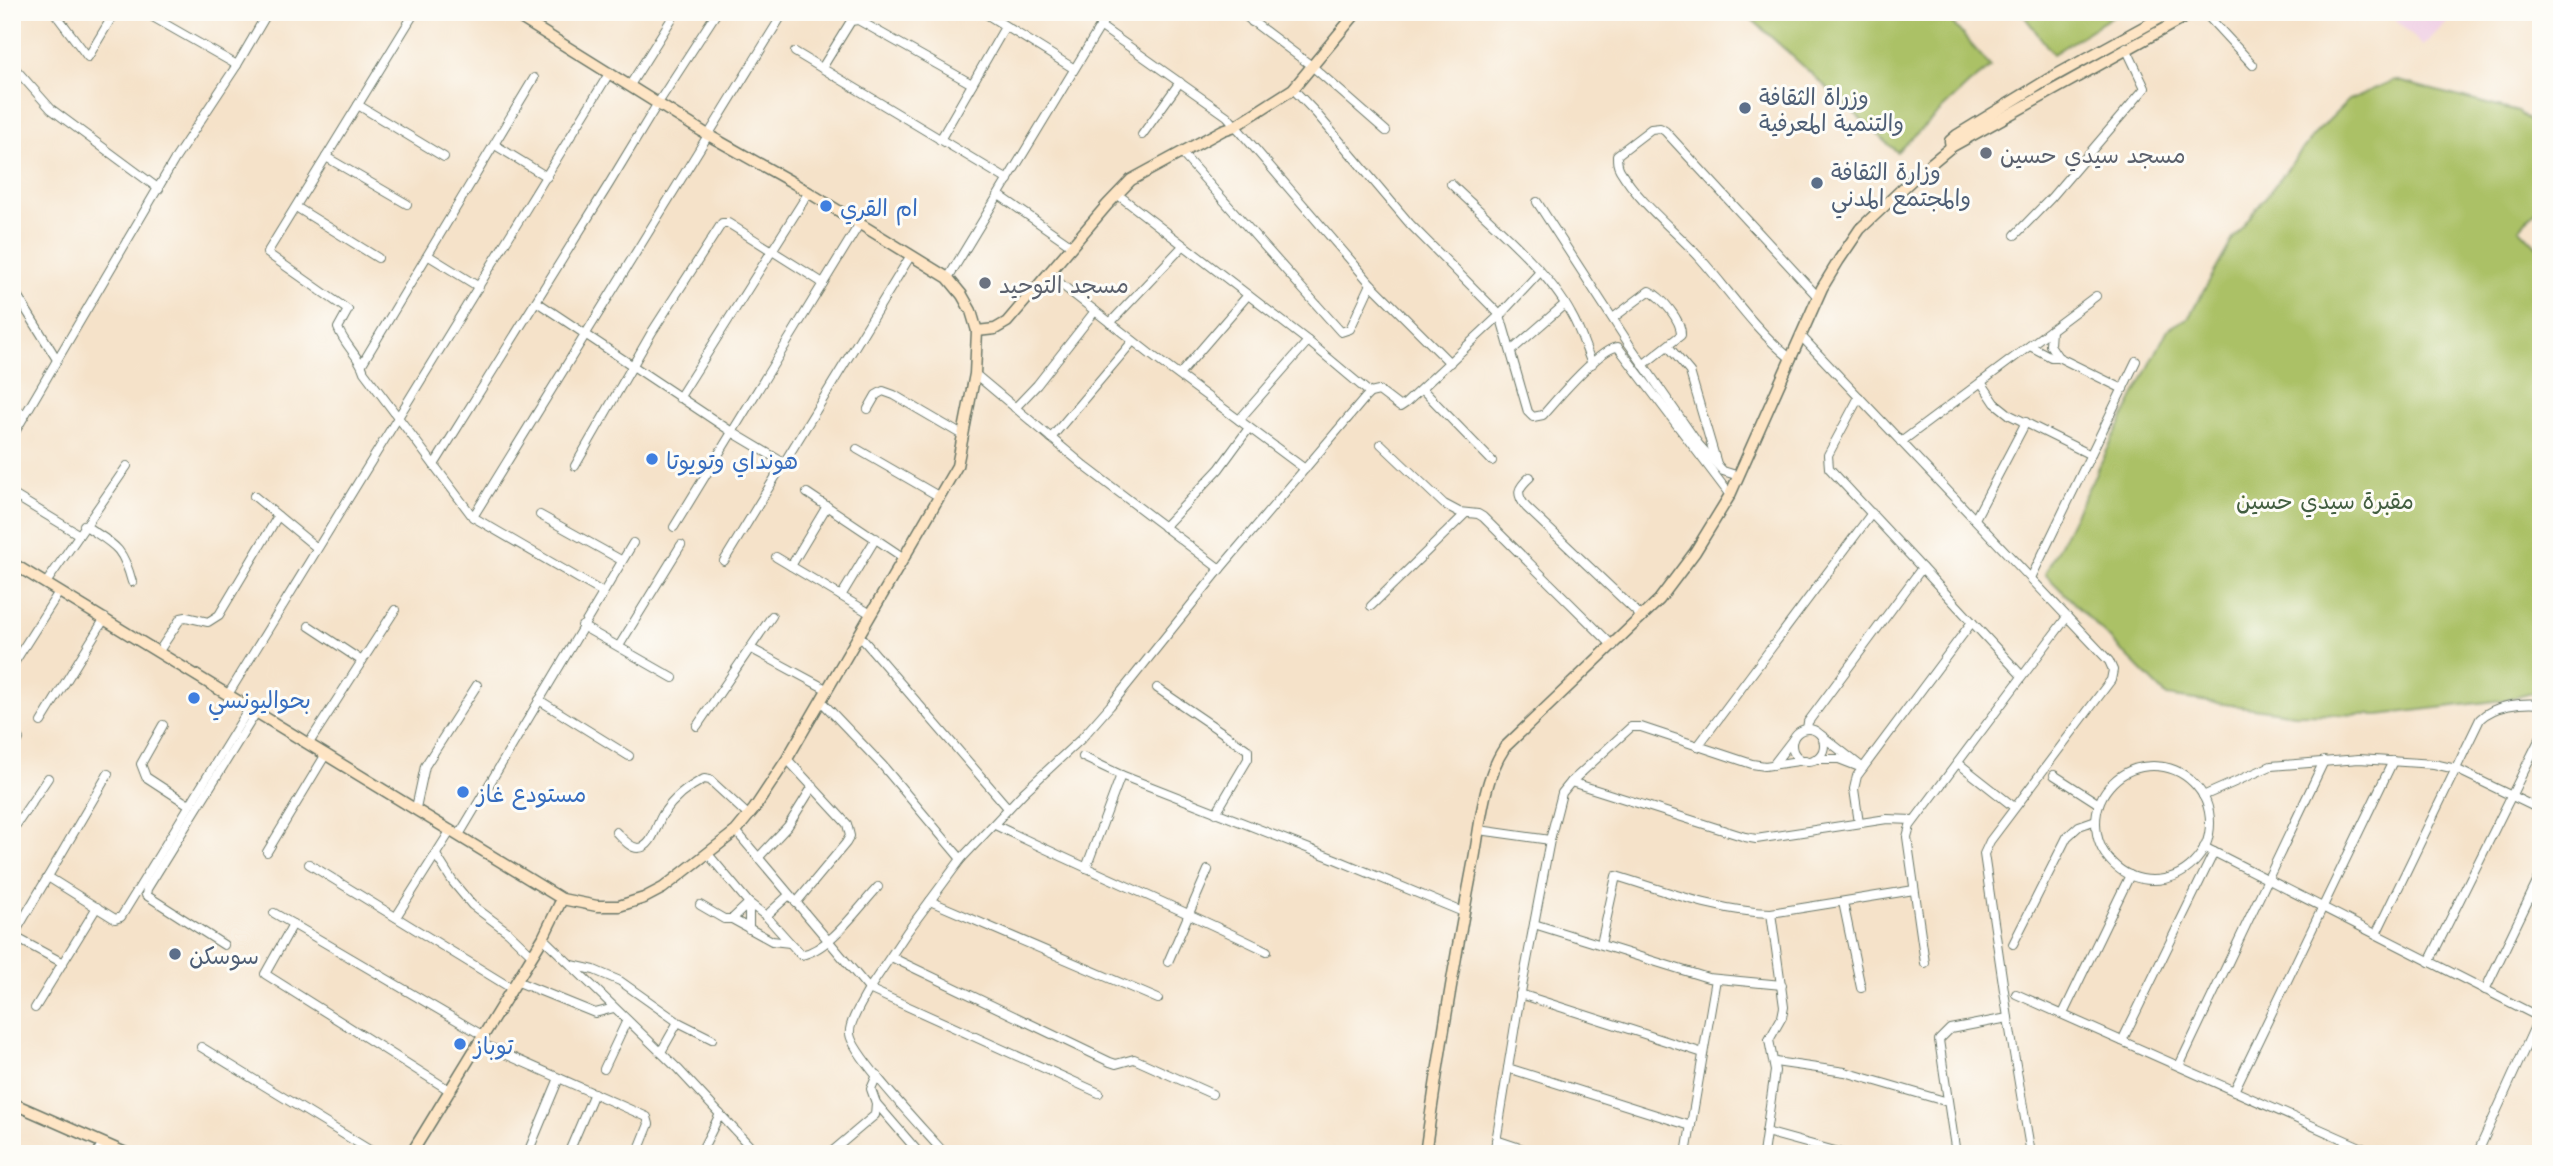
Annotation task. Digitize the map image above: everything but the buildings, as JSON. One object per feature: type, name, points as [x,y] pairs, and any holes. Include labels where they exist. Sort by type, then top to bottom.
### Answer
[{"type":"street","points":[[54,12],[88,57],[115,12]]},
{"type":"street","points":[[144,12],[237,65]]},
{"type":"street","points":[[12,437],[175,159],[237,65],[268,12]]},
{"type":"street","points":[[415,12],[267,253],[348,310],[338,328],[344,343],[473,517],[602,592]]},
{"type":"street","points":[[12,563],[562,899],[597,906],[630,903],[663,888],[736,831],[788,759],[957,466],[975,374],[977,331],[966,303],[948,278],[809,192],[708,135],[512,12]]},
{"type":"street","points":[[630,85],[676,12]]},
{"type":"street","points":[[434,465],[717,12]]},
{"type":"street","points":[[473,517],[784,12]]},
{"type":"street","points":[[983,12],[1073,68]]},
{"type":"street","points":[[948,278],[1109,12]]},
{"type":"street","points":[[1240,12],[1313,68],[1386,131]]},
{"type":"street","points":[[1252,22],[1260,12]]},
{"type":"street","points":[[977,331],[995,329],[1007,322],[1133,178],[1235,126],[1293,89],[1357,12]]},
{"type":"street","points":[[1951,147],[1950,141],[1956,135],[2171,12]]},
{"type":"street","points":[[1425,1154],[1463,912],[1493,769],[1504,747],[1613,646],[1675,580],[1730,495],[1818,297],[1860,229],[1951,147],[2194,12]]},
{"type":"street","points":[[2204,12],[2253,65]]},
{"type":"street","points":[[2533,12],[2541,24]]},
{"type":"street","points":[[822,68],[851,22],[858,20],[972,84]]},
{"type":"street","points":[[1100,26],[1223,112],[1371,284],[1450,363]]},
{"type":"street","points":[[940,139],[1005,27]]},
{"type":"street","points":[[2015,235],[2051,198],[2145,88],[2126,48]]},
{"type":"street","points":[[795,52],[1008,180]]},
{"type":"street","points":[[12,65],[51,109],[159,189]]},
{"type":"street","points":[[229,694],[610,72]]},
{"type":"street","points":[[362,364],[534,78]]},
{"type":"street","points":[[1142,135],[1180,82]]},
{"type":"street","points":[[1293,89],[1312,107],[1410,224],[1500,315],[1528,412],[1533,417],[1543,415],[1592,364],[1612,347],[1618,347],[1730,495]]},
{"type":"street","points":[[358,105],[444,157]]},
{"type":"street","points":[[1128,185],[1185,157],[1223,136],[1235,126]]},
{"type":"street","points":[[1790,358],[1771,343],[1698,255],[1653,212],[1620,171],[1616,162],[1617,155],[1651,129],[1660,128],[1665,131],[1818,297]]},
{"type":"street","points":[[495,145],[547,177]]},
{"type":"street","points":[[326,157],[407,204]]},
{"type":"street","points":[[1185,157],[1341,332],[1350,329],[1371,284]]},
{"type":"street","points":[[1451,184],[1540,272],[1565,304],[1592,364]]},
{"type":"street","points":[[679,398],[809,192]]},
{"type":"street","points":[[1117,194],[1308,341],[1370,393]]},
{"type":"street","points":[[999,195],[1072,246]]},
{"type":"street","points":[[1537,202],[1643,365],[1699,445],[1718,467],[1739,477]]},
{"type":"street","points":[[296,207],[378,258]]},
{"type":"street","points":[[575,466],[631,367],[722,223],[728,223],[823,283]]},
{"type":"street","points":[[674,527],[860,223]]},
{"type":"street","points":[[1110,323],[1183,246]]},
{"type":"street","points":[[724,561],[729,557],[911,255]]},
{"type":"street","points":[[429,256],[479,287]]},
{"type":"street","points":[[945,1154],[877,1075],[855,1047],[849,1034],[869,989],[961,859],[1008,808],[1085,734],[1220,569],[1370,393],[1379,391],[1400,407],[1500,315],[1540,272]]},
{"type":"street","points":[[1048,274],[1305,469]]},
{"type":"street","points":[[12,287],[57,358]]},
{"type":"street","points":[[1613,318],[1649,291],[1656,294],[1682,330],[1681,335],[1643,365]]},
{"type":"street","points":[[1179,375],[1248,295]]},
{"type":"street","points":[[1901,442],[2096,296]]},
{"type":"street","points":[[12,314],[20,301]]},
{"type":"street","points":[[537,302],[631,367],[784,463]]},
{"type":"street","points":[[1511,351],[1565,304]]},
{"type":"street","points":[[1015,408],[1037,385],[1094,311]]},
{"type":"street","points":[[2051,330],[2050,345],[2058,357]]},
{"type":"street","points":[[1800,335],[2112,667],[2112,677],[1990,841],[1984,859],[2031,1154]]},
{"type":"street","points":[[1051,438],[1133,341]]},
{"type":"street","points":[[1239,420],[1308,341]]},
{"type":"street","points":[[1668,346],[1690,372],[1718,467]]},
{"type":"street","points":[[2030,346],[2123,389]]},
{"type":"street","points":[[2031,578],[2136,362]]},
{"type":"street","points":[[975,374],[1051,438],[1220,569]]},
{"type":"street","points":[[1981,382],[2002,409],[2091,455]]},
{"type":"street","points":[[1422,389],[1492,461]]},
{"type":"street","points":[[868,409],[876,396],[883,391],[964,436]]},
{"type":"street","points":[[1859,397],[1828,455],[1827,463],[1832,473],[2022,676]]},
{"type":"street","points":[[12,407],[25,415]]},
{"type":"street","points":[[1975,519],[2025,422]]},
{"type":"street","points":[[1164,527],[1219,469],[1249,428]]},
{"type":"street","points":[[1381,444],[1444,504],[1465,514],[1478,514],[1483,517],[1613,646]]},
{"type":"street","points":[[857,449],[940,497]]},
{"type":"street","points":[[46,583],[127,466]]},
{"type":"street","points":[[1530,477],[1517,496],[1642,617]]},
{"type":"street","points":[[807,493],[904,558]]},
{"type":"street","points":[[12,494],[78,534]]},
{"type":"street","points":[[254,496],[317,548]]},
{"type":"street","points":[[791,566],[827,506]]},
{"type":"street","points":[[1698,746],[1872,513]]},
{"type":"street","points":[[1371,606],[1465,514]]},
{"type":"street","points":[[540,515],[621,560]]},
{"type":"street","points":[[159,651],[181,618],[208,622],[219,615],[278,516]]},
{"type":"street","points":[[84,525],[118,548],[126,560],[132,582]]},
{"type":"street","points":[[841,596],[876,538]]},
{"type":"street","points":[[396,917],[436,855],[455,832],[539,700],[633,543]]},
{"type":"street","points":[[619,646],[681,545]]},
{"type":"street","points":[[776,557],[871,614]]},
{"type":"street","points":[[1807,729],[1808,722],[1922,568]]},
{"type":"street","points":[[12,666],[59,592]]},
{"type":"street","points":[[309,743],[395,610]]},
{"type":"street","points":[[697,726],[772,616]]},
{"type":"street","points":[[1925,963],[1907,837],[1913,820],[2067,617]]},
{"type":"street","points":[[41,722],[105,618]]},
{"type":"street","points":[[1859,822],[1854,785],[1863,768],[1972,622]]},
{"type":"street","points":[[309,626],[362,662]]},
{"type":"street","points":[[582,626],[673,678]]},
{"type":"street","points":[[859,635],[1008,808]]},
{"type":"street","points":[[750,648],[828,690]]},
{"type":"street","points":[[416,808],[425,766],[437,743],[477,685]]},
{"type":"street","points":[[1157,688],[1250,753],[1216,813]]},
{"type":"street","points":[[539,700],[629,757]]},
{"type":"street","points":[[822,702],[883,766],[961,859]]},
{"type":"street","points":[[2376,934],[2484,715],[2496,709],[2541,704]]},
{"type":"street","points":[[48,877],[115,919],[121,917],[189,805],[253,709]]},
{"type":"street","points":[[225,945],[146,895],[147,889],[253,709]]},
{"type":"street","points":[[163,725],[141,764],[142,771],[146,777],[189,805]]},
{"type":"street","points":[[1494,1154],[1549,840],[1562,793],[1571,782],[1631,727],[1641,727],[1752,764],[1773,765],[1839,759],[1863,768]]},
{"type":"street","points":[[1807,729],[1820,734],[1863,768]]},
{"type":"street","points":[[1773,765],[1795,736],[1807,729]]},
{"type":"street","points":[[1795,736],[1794,751],[1801,759],[1810,760],[1824,748],[1820,734]]},
{"type":"street","points":[[2429,961],[2541,736]]},
{"type":"street","points":[[12,751],[19,739]]},
{"type":"street","points":[[267,852],[326,754]]},
{"type":"street","points":[[1083,757],[1121,775],[1463,912]]},
{"type":"street","points":[[788,759],[847,824],[850,836],[796,904]]},
{"type":"street","points":[[2203,796],[2271,766],[2359,759],[2456,769],[2541,810]]},
{"type":"street","points":[[2179,1066],[2324,761]]},
{"type":"street","points":[[2234,1091],[2393,761]]},
{"type":"street","points":[[1958,764],[2014,807]]},
{"type":"street","points":[[2143,767],[2164,767],[2182,774],[2203,796],[2210,822],[2204,847],[2192,865],[2173,876],[2151,880],[2130,875],[2107,857],[2099,839],[2096,820],[2099,804],[2116,779],[2143,767]]},
{"type":"street","points":[[63,964],[13,937],[108,774]]},
{"type":"street","points":[[1086,869],[1121,775]]},
{"type":"street","points":[[2054,775],[2099,804]]},
{"type":"street","points":[[12,831],[48,778]]},
{"type":"street","points":[[616,832],[632,847],[645,846],[663,814],[691,786],[704,779],[710,780],[749,816]]},
{"type":"street","points":[[1571,782],[1745,837],[1777,837],[1896,818],[1913,820]]},
{"type":"street","points":[[758,858],[788,826],[813,786]]},
{"type":"street","points":[[2013,944],[2067,837],[2080,826],[2096,820]]},
{"type":"street","points":[[995,825],[1086,869],[1191,913],[1267,951]]},
{"type":"street","points":[[1479,830],[1549,840]]},
{"type":"street","points":[[736,831],[869,989],[1099,1093]]},
{"type":"street","points":[[2204,847],[2540,1016],[2477,1154]]},
{"type":"street","points":[[2122,1041],[2214,852]]},
{"type":"street","points":[[708,854],[749,903],[766,916],[801,955],[828,942],[878,887]]},
{"type":"street","points":[[436,855],[465,897],[532,955]]},
{"type":"street","points":[[309,864],[514,984],[595,1013],[614,1008]]},
{"type":"street","points":[[1168,962],[1208,870]]},
{"type":"street","points":[[2485,990],[2541,874]]},
{"type":"street","points":[[2063,1014],[2130,875]]},
{"type":"street","points":[[1601,944],[1616,876],[1741,911],[1771,913],[1914,890]]},
{"type":"street","points":[[766,916],[789,895]]},
{"type":"street","points":[[411,1154],[543,938],[562,899]]},
{"type":"street","points":[[930,901],[1158,999]]},
{"type":"street","points":[[1843,902],[1861,988]]},
{"type":"street","points":[[732,919],[749,903]]},
{"type":"street","points":[[749,903],[749,929]]},
{"type":"street","points":[[700,905],[772,941],[790,943]]},
{"type":"street","points":[[35,1008],[97,907]]},
{"type":"street","points":[[274,913],[480,1039],[649,1119],[637,1154]]},
{"type":"street","points":[[1763,1154],[1775,1062],[1769,1040],[1784,1012],[1771,913]]},
{"type":"street","points":[[293,924],[265,974],[449,1090]]},
{"type":"street","points":[[1534,924],[1716,979],[1782,985]]},
{"type":"street","points":[[543,938],[661,1052],[757,1154]]},
{"type":"street","points":[[891,957],[1110,1062],[1116,1064],[1134,1059],[1212,1094]]},
{"type":"street","points":[[569,965],[594,970],[620,981],[678,1021],[712,1039]]},
{"type":"street","points":[[1686,1154],[1716,979]]},
{"type":"street","points":[[1520,994],[1703,1053]]},
{"type":"street","points":[[2016,994],[2376,1154]]},
{"type":"street","points":[[1956,1154],[1939,1046],[1942,1036],[1950,1029],[2008,1018]]},
{"type":"street","points":[[604,1069],[627,1020]]},
{"type":"street","points":[[661,1052],[678,1021]]},
{"type":"street","points":[[201,1048],[376,1154]]},
{"type":"street","points":[[1775,1062],[1845,1072],[1948,1102]]},
{"type":"street","points":[[1508,1068],[1691,1126]]},
{"type":"street","points":[[877,1075],[870,1089],[876,1103],[920,1154]]},
{"type":"street","points":[[529,1150],[559,1078]]},
{"type":"street","points":[[568,1154],[594,1093]]},
{"type":"street","points":[[12,1103],[128,1154]]},
{"type":"street","points":[[829,1154],[874,1115],[876,1103]]},
{"type":"street","points":[[699,1154],[720,1114]]},
{"type":"street","points":[[1766,1132],[1846,1154]]},
{"type":"street","points":[[1496,1140],[1538,1154]]},
{"type":"street","points":[[96,1154],[103,1143]]},
{"type":"street","points":[[837,1147],[844,1154]]},
{"type":"shaded area","points":[[2388,12],[2457,12],[2423,46]]},
{"type":"green space","points":[[1744,12],[1943,12],[1991,67],[1969,84],[1897,152]]},
{"type":"green space","points":[[2021,12],[2119,12],[2053,54]]},
{"type":"green space","name":"مقبرة سيدي حسين","points":[[2394,80],[2518,112],[2541,131],[2541,206],[2519,228],[2541,251],[2541,691],[2504,700],[2379,715],[2295,714],[2167,696],[2045,574],[2168,329],[2189,317],[2233,239],[2313,136],[2349,100]]},
{"type":"place","name":"وزراة الثقافة والتنمية المعرفية","points":[[1745,108]]},
{"type":"place","name":"مسجد سيدي حسين","points":[[1986,153]]},
{"type":"place","name":"وزارة الثقافة والمجتمع المدني","points":[[1817,183]]},
{"type":"place","name":"ام القري","points":[[826,206]]},
{"type":"place","name":"مسجد التوحيد","points":[[985,283]]},
{"type":"place","name":"هونداي وتويوتا","points":[[652,459]]},
{"type":"place","name":"بحواليونسي","points":[[194,698]]},
{"type":"place","name":"مستودع غاز","points":[[463,792]]},
{"type":"place","name":"سوسكن","points":[[175,954]]},
{"type":"place","name":"توباز","points":[[460,1044]]}]
